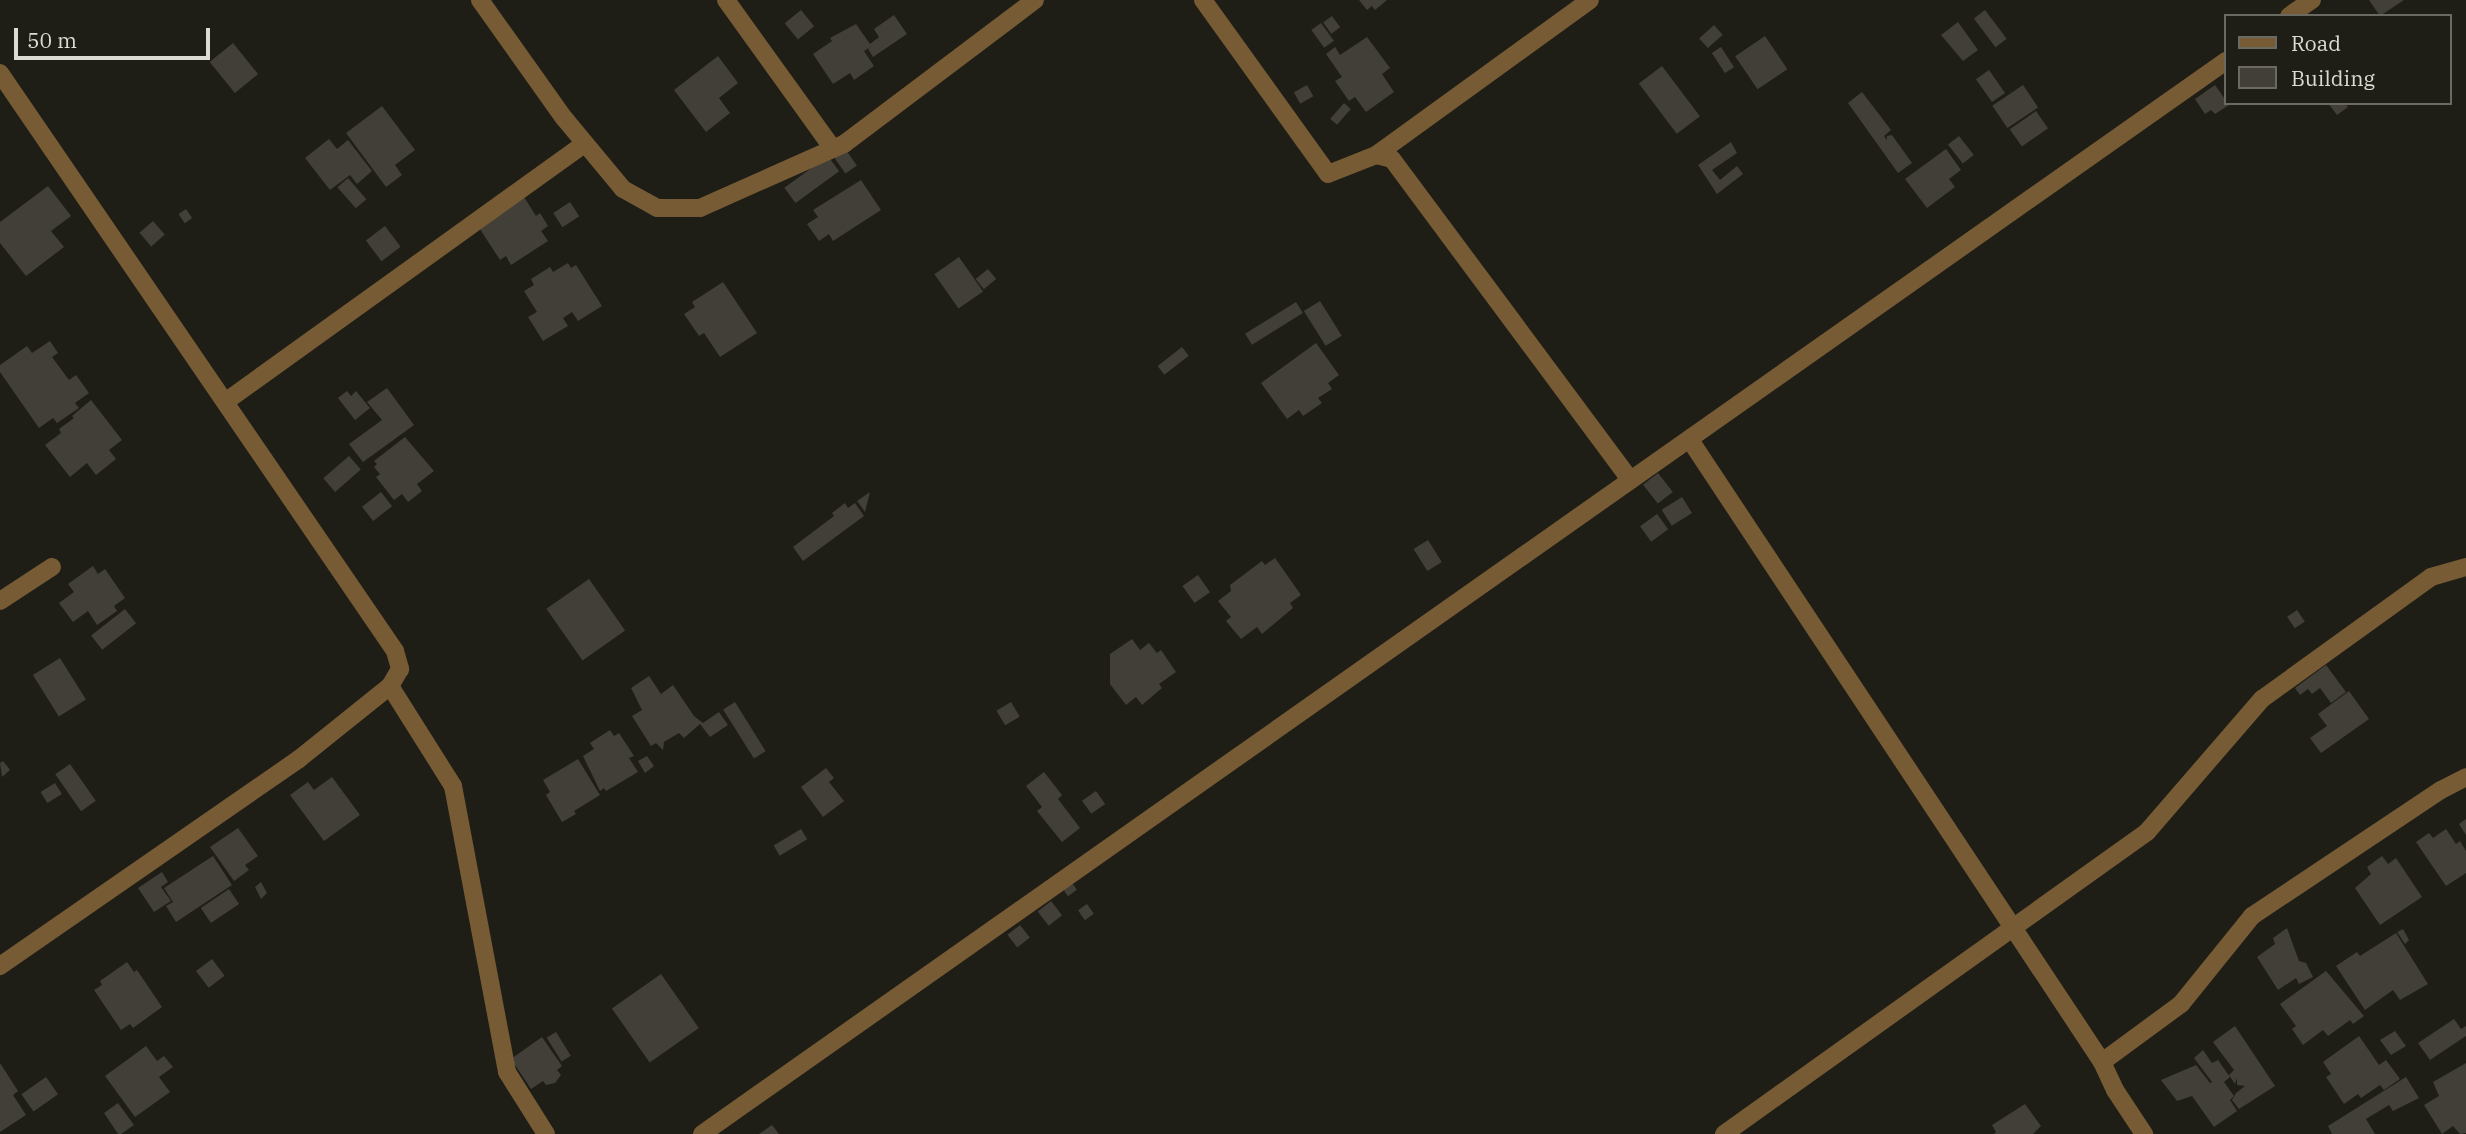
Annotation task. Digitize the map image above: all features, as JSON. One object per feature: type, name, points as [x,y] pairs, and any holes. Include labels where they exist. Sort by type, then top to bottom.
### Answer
[{"type":"street","points":[[480,0],[584,144],[622,189],[657,208],[699,208],[844,144],[1035,0]]},
{"type":"street","points":[[726,0],[833,149]]},
{"type":"street","points":[[1203,0],[1328,174],[1376,155],[1590,0]]},
{"type":"street","points":[[2292,14],[2312,0]]},
{"type":"street","points":[[702,1134],[2224,62]]},
{"type":"street","points":[[0,73],[395,651],[400,669],[390,687],[299,760],[0,966]]},
{"type":"street","points":[[225,402],[584,144]]},
{"type":"street","points":[[1376,155],[1392,159],[1630,480]]},
{"type":"street","points":[[1690,440],[2102,1062],[2115,1090],[2144,1134]]},
{"type":"street","points":[[0,601],[52,567]]},
{"type":"street","points":[[1724,1134],[2147,832],[2262,699],[2431,577],[2466,567]]},
{"type":"street","points":[[390,687],[453,786],[507,1072],[546,1134]]},
{"type":"street","points":[[2102,1062],[2181,1004],[2252,916],[2441,790],[2466,777]]},
{"type":"building","points":[[1359,0],[1387,0],[1375,10],[1372,6],[1367,10]]},
{"type":"building","points":[[2369,0],[2404,0],[2383,14],[2379,14]]},
{"type":"building","points":[[801,10],[814,26],[798,40],[785,23]]},
{"type":"building","points":[[1985,10],[2007,39],[1995,47],[1974,18]]},
{"type":"building","points":[[894,15],[907,34],[873,57],[868,49],[872,46],[864,51],[874,66],[854,80],[850,73],[833,84],[813,54],[832,41],[830,38],[856,24],[870,44],[879,37],[874,29]]},
{"type":"building","points":[[1332,16],[1340,27],[1331,34],[1323,22]]},
{"type":"building","points":[[1958,22],[1978,50],[1963,61],[1941,35]]},
{"type":"building","points":[[1321,23],[1334,41],[1324,48],[1311,30]]},
{"type":"building","points":[[1714,25],[1723,35],[1708,48],[1699,38]]},
{"type":"building","points":[[1765,36],[1787,69],[1758,89],[1735,56]]},
{"type":"building","points":[[1367,37],[1390,68],[1382,74],[1394,92],[1366,112],[1355,97],[1349,101],[1335,81],[1342,77],[1326,54],[1335,47],[1340,55]]},
{"type":"building","points":[[233,43],[258,74],[235,93],[210,62]]},
{"type":"building","points":[[1721,47],[1734,67],[1725,73],[1712,53]]},
{"type":"building","points":[[718,56],[738,83],[719,98],[730,113],[706,132],[674,90]]},
{"type":"building","points":[[1662,66],[1700,116],[1677,134],[1639,83]]},
{"type":"building","points":[[1989,70],[2005,93],[1992,102],[1976,79]]},
{"type":"building","points":[[1307,85],[1313,96],[1300,104],[1294,92]]},
{"type":"building","points":[[2023,85],[2038,107],[2007,128],[1992,106]]},
{"type":"building","points":[[2215,85],[2224,98],[2224,105],[2229,105],[2215,114],[2211,110],[2205,114],[2195,99]]},
{"type":"building","points":[[1862,92],[1891,130],[1884,136],[1887,140],[1887,136],[1892,135],[1912,163],[1898,173],[1848,103]]},
{"type":"building","points":[[1344,103],[1351,109],[1337,125],[1330,119]]},
{"type":"building","points":[[2330,105],[2346,105],[2348,107],[2337,115]]},
{"type":"building","points":[[382,106],[415,150],[395,165],[402,175],[386,187],[346,133]]},
{"type":"building","points":[[2036,111],[2048,128],[2022,147],[2010,129]]},
{"type":"building","points":[[1959,136],[1974,155],[1963,164],[1948,145]]},
{"type":"building","points":[[329,139],[337,149],[348,140],[372,171],[357,184],[350,175],[330,190],[305,158]]},
{"type":"building","points":[[1731,142],[1737,153],[1712,170],[1720,180],[1737,166],[1743,174],[1717,194],[1698,165]]},
{"type":"building","points":[[1946,149],[1961,170],[1949,179],[1955,187],[1927,208],[1905,179]]},
{"type":"building","points":[[846,150],[857,166],[845,174],[835,158]]},
{"type":"building","points":[[828,156],[839,171],[795,203],[784,188]]},
{"type":"building","points":[[348,178],[366,199],[356,208],[337,187]]},
{"type":"building","points":[[861,180],[881,210],[833,241],[829,234],[819,241],[807,224],[818,217],[813,210]]},
{"type":"building","points":[[48,186],[71,216],[51,231],[64,247],[26,276],[0,243],[0,222]]},
{"type":"building","points":[[524,197],[536,216],[540,213],[548,226],[541,231],[548,241],[511,265],[506,256],[500,260],[478,226]]},
{"type":"building","points":[[570,202],[579,216],[562,227],[553,213]]},
{"type":"building","points":[[186,209],[192,218],[185,223],[179,214]]},
{"type":"building","points":[[153,221],[165,235],[151,246],[139,233]]},
{"type":"building","points":[[385,226],[401,247],[381,261],[366,240]]},
{"type":"building","points":[[959,257],[983,291],[959,309],[934,274]]},
{"type":"building","points":[[568,263],[571,268],[576,265],[602,306],[578,321],[572,312],[563,318],[568,326],[543,341],[528,317],[537,312],[524,291],[534,285],[531,279],[550,267],[553,272]]},
{"type":"building","points":[[988,269],[996,279],[984,289],[976,279]]},
{"type":"building","points":[[723,282],[757,333],[720,357],[704,333],[699,336],[684,314],[695,307],[692,302]]},
{"type":"building","points":[[1320,301],[1342,336],[1326,346],[1304,311]]},
{"type":"building","points":[[1296,302],[1303,313],[1252,345],[1245,334]]},
{"type":"building","points":[[50,341],[58,353],[52,357],[69,380],[76,375],[89,393],[75,403],[79,408],[57,423],[53,418],[39,428],[0,372],[0,365],[27,346],[32,353]]},
{"type":"building","points":[[1316,343],[1339,375],[1328,383],[1332,389],[1318,398],[1322,403],[1303,416],[1299,410],[1287,419],[1261,383]]},
{"type":"building","points":[[1182,347],[1189,356],[1164,375],[1158,366]]},
{"type":"building","points":[[387,388],[414,425],[363,462],[349,444],[382,420],[367,402]]},
{"type":"building","points":[[347,391],[351,396],[356,391],[370,408],[355,420],[338,398]]},
{"type":"building","points":[[91,400],[122,440],[109,450],[116,459],[96,475],[87,463],[70,477],[45,445],[61,433],[59,429]]},
{"type":"building","points":[[405,437],[434,471],[417,484],[422,491],[408,502],[402,494],[394,500],[376,477],[380,474],[374,467],[377,464],[374,461]]},
{"type":"building","points":[[349,456],[361,470],[335,492],[323,478]]},
{"type":"building","points":[[1658,473],[1673,492],[1658,504],[1643,485]]},
{"type":"building","points":[[381,492],[392,506],[373,521],[362,507]]},
{"type":"building","points":[[870,492],[865,512],[857,501]]},
{"type":"building","points":[[1682,497],[1692,513],[1672,526],[1662,510]]},
{"type":"building","points":[[845,503],[848,508],[855,503],[864,516],[803,561],[793,547],[834,516],[832,513]]},
{"type":"building","points":[[1657,514],[1668,529],[1651,542],[1640,526]]},
{"type":"building","points":[[1428,540],[1442,562],[1427,571],[1414,549]]},
{"type":"building","points":[[1275,558],[1301,595],[1290,603],[1293,608],[1262,634],[1257,627],[1241,639],[1226,621],[1231,617],[1218,601],[1231,591],[1230,585],[1262,561],[1265,565]]},
{"type":"building","points":[[93,566],[98,574],[105,569],[125,598],[114,606],[117,611],[97,625],[88,611],[73,622],[59,603],[74,592],[68,584]]},
{"type":"building","points":[[1198,575],[1210,592],[1194,603],[1182,586]]},
{"type":"building","points":[[589,579],[625,631],[583,660],[546,609]]},
{"type":"building","points":[[125,609],[136,623],[102,650],[91,635]]},
{"type":"building","points":[[2297,610],[2305,622],[2295,628],[2287,617]]},
{"type":"building","points":[[1132,639],[1140,650],[1149,643],[1157,653],[1161,650],[1176,672],[1159,684],[1162,688],[1142,705],[1136,697],[1126,705],[1110,684],[1110,654]]},
{"type":"building","points":[[60,658],[86,700],[59,717],[33,675]]},
{"type":"building","points":[[2326,665],[2346,692],[2331,703],[2320,688],[2312,694],[2308,689],[2300,695],[2295,688]]},
{"type":"building","points":[[649,676],[661,694],[673,685],[694,716],[703,723],[719,712],[728,725],[710,737],[700,724],[684,738],[679,733],[664,742],[663,750],[656,743],[651,746],[632,716],[642,710],[631,688]]},
{"type":"building","points":[[2349,691],[2369,719],[2321,753],[2310,738],[2327,726],[2318,714]]},
{"type":"building","points":[[735,702],[766,751],[754,759],[723,709]]},
{"type":"building","points":[[1011,702],[1020,717],[1005,725],[996,711]]},
{"type":"building","points":[[610,730],[614,736],[619,733],[634,756],[629,758],[638,772],[606,791],[604,788],[600,791],[583,756],[594,749],[590,743]]},
{"type":"building","points":[[647,756],[654,766],[645,773],[638,761]]},
{"type":"building","points":[[578,759],[600,795],[562,822],[546,795],[550,792],[543,780]]},
{"type":"building","points":[[3,761],[10,770],[2,777],[0,763]]},
{"type":"building","points":[[70,764],[96,801],[81,811],[55,774]]},
{"type":"building","points":[[826,768],[834,778],[829,782],[844,801],[823,817],[801,787]]},
{"type":"building","points":[[1044,772],[1062,795],[1058,799],[1080,828],[1062,842],[1037,811],[1042,807],[1026,786]]},
{"type":"building","points":[[332,777],[360,815],[324,841],[290,795],[308,782],[314,790]]},
{"type":"building","points":[[55,783],[62,794],[47,803],[41,792]]},
{"type":"building","points":[[1096,791],[1105,804],[1091,814],[1082,801]]},
{"type":"building","points":[[2466,819],[2466,835],[2459,824]]},
{"type":"building","points":[[238,828],[258,856],[245,865],[249,870],[234,881],[210,847]]},
{"type":"building","points":[[801,829],[807,839],[780,856],[774,845]]},
{"type":"building","points":[[2446,829],[2456,844],[2460,841],[2466,851],[2466,873],[2446,886],[2416,842],[2429,833],[2433,838]]},
{"type":"building","points":[[213,856],[232,885],[176,922],[166,906],[173,902],[164,888]]},
{"type":"building","points":[[2382,856],[2388,864],[2396,858],[2422,897],[2380,925],[2355,888],[2371,874],[2367,867]]},
{"type":"building","points":[[162,872],[168,882],[161,887],[171,901],[154,912],[138,888]]},
{"type":"building","points":[[1070,880],[1077,890],[1068,896],[1061,886]]},
{"type":"building","points":[[261,882],[267,893],[261,899],[255,887]]},
{"type":"building","points":[[229,889],[239,904],[211,923],[201,908]]},
{"type":"building","points":[[1051,901],[1062,915],[1049,926],[1038,911]]},
{"type":"building","points":[[1087,904],[1094,914],[1085,920],[1078,910]]},
{"type":"building","points":[[1020,925],[1030,938],[1017,947],[1007,935]]},
{"type":"building","points":[[2287,928],[2299,961],[2306,963],[2313,977],[2299,984],[2296,978],[2278,990],[2257,957],[2275,944],[2273,938]]},
{"type":"building","points":[[2403,929],[2409,940],[2405,944],[2397,932]]},
{"type":"building","points":[[2396,933],[2428,984],[2400,1000],[2393,990],[2365,1010],[2336,966],[2357,952],[2360,956]]},
{"type":"building","points":[[212,959],[225,976],[209,988],[196,971]]},
{"type":"building","points":[[127,962],[134,972],[137,970],[162,1007],[133,1028],[130,1024],[121,1030],[94,990],[102,985],[100,981]]},
{"type":"building","points":[[2326,971],[2364,1016],[2353,1024],[2350,1020],[2328,1036],[2323,1030],[2303,1045],[2292,1029],[2296,1026],[2280,1004]]},
{"type":"building","points":[[661,974],[699,1028],[650,1062],[612,1008]]},
{"type":"building","points":[[2454,1019],[2461,1029],[2466,1026],[2466,1036],[2430,1060],[2418,1043]]},
{"type":"building","points":[[2235,1026],[2275,1086],[2239,1109],[2232,1100],[2245,1086],[2237,1085],[2237,1078],[2235,1084],[2229,1075],[2234,1070],[2213,1042]]},
{"type":"building","points":[[2395,1031],[2406,1046],[2391,1055],[2380,1040]]},
{"type":"building","points":[[556,1032],[571,1056],[562,1062],[547,1038]]},
{"type":"building","points":[[2359,1036],[2379,1065],[2386,1060],[2400,1079],[2384,1090],[2380,1085],[2361,1098],[2358,1094],[2344,1104],[2326,1077],[2331,1074],[2323,1062]]},
{"type":"building","points":[[542,1037],[562,1066],[557,1070],[561,1075],[555,1083],[546,1085],[543,1081],[531,1089],[511,1059]]},
{"type":"building","points":[[146,1046],[157,1061],[164,1056],[173,1067],[159,1077],[170,1092],[135,1117],[105,1076]]},
{"type":"building","points":[[2203,1050],[2212,1063],[2218,1060],[2230,1077],[2224,1082],[2234,1096],[2230,1100],[2237,1111],[2214,1127],[2192,1096],[2177,1101],[2161,1080],[2196,1065],[2210,1083],[2212,1082],[2194,1058]]},
{"type":"building","points":[[0,1063],[18,1091],[13,1095],[26,1115],[0,1132]]},
{"type":"building","points":[[2466,1063],[2466,1133],[2460,1134],[2453,1126],[2442,1134],[2424,1105],[2439,1096],[2433,1082]]},
{"type":"building","points":[[46,1077],[58,1094],[33,1111],[21,1094]]},
{"type":"building","points":[[2406,1077],[2419,1098],[2393,1111],[2389,1105],[2366,1119],[2375,1134],[2332,1134],[2328,1126]]},
{"type":"building","points":[[118,1103],[134,1125],[121,1134],[118,1134],[104,1113]]},
{"type":"building","points":[[2025,1104],[2041,1126],[2033,1134],[1994,1134],[1996,1132],[1992,1125]]},
{"type":"building","points":[[772,1125],[779,1134],[759,1134]]}]
